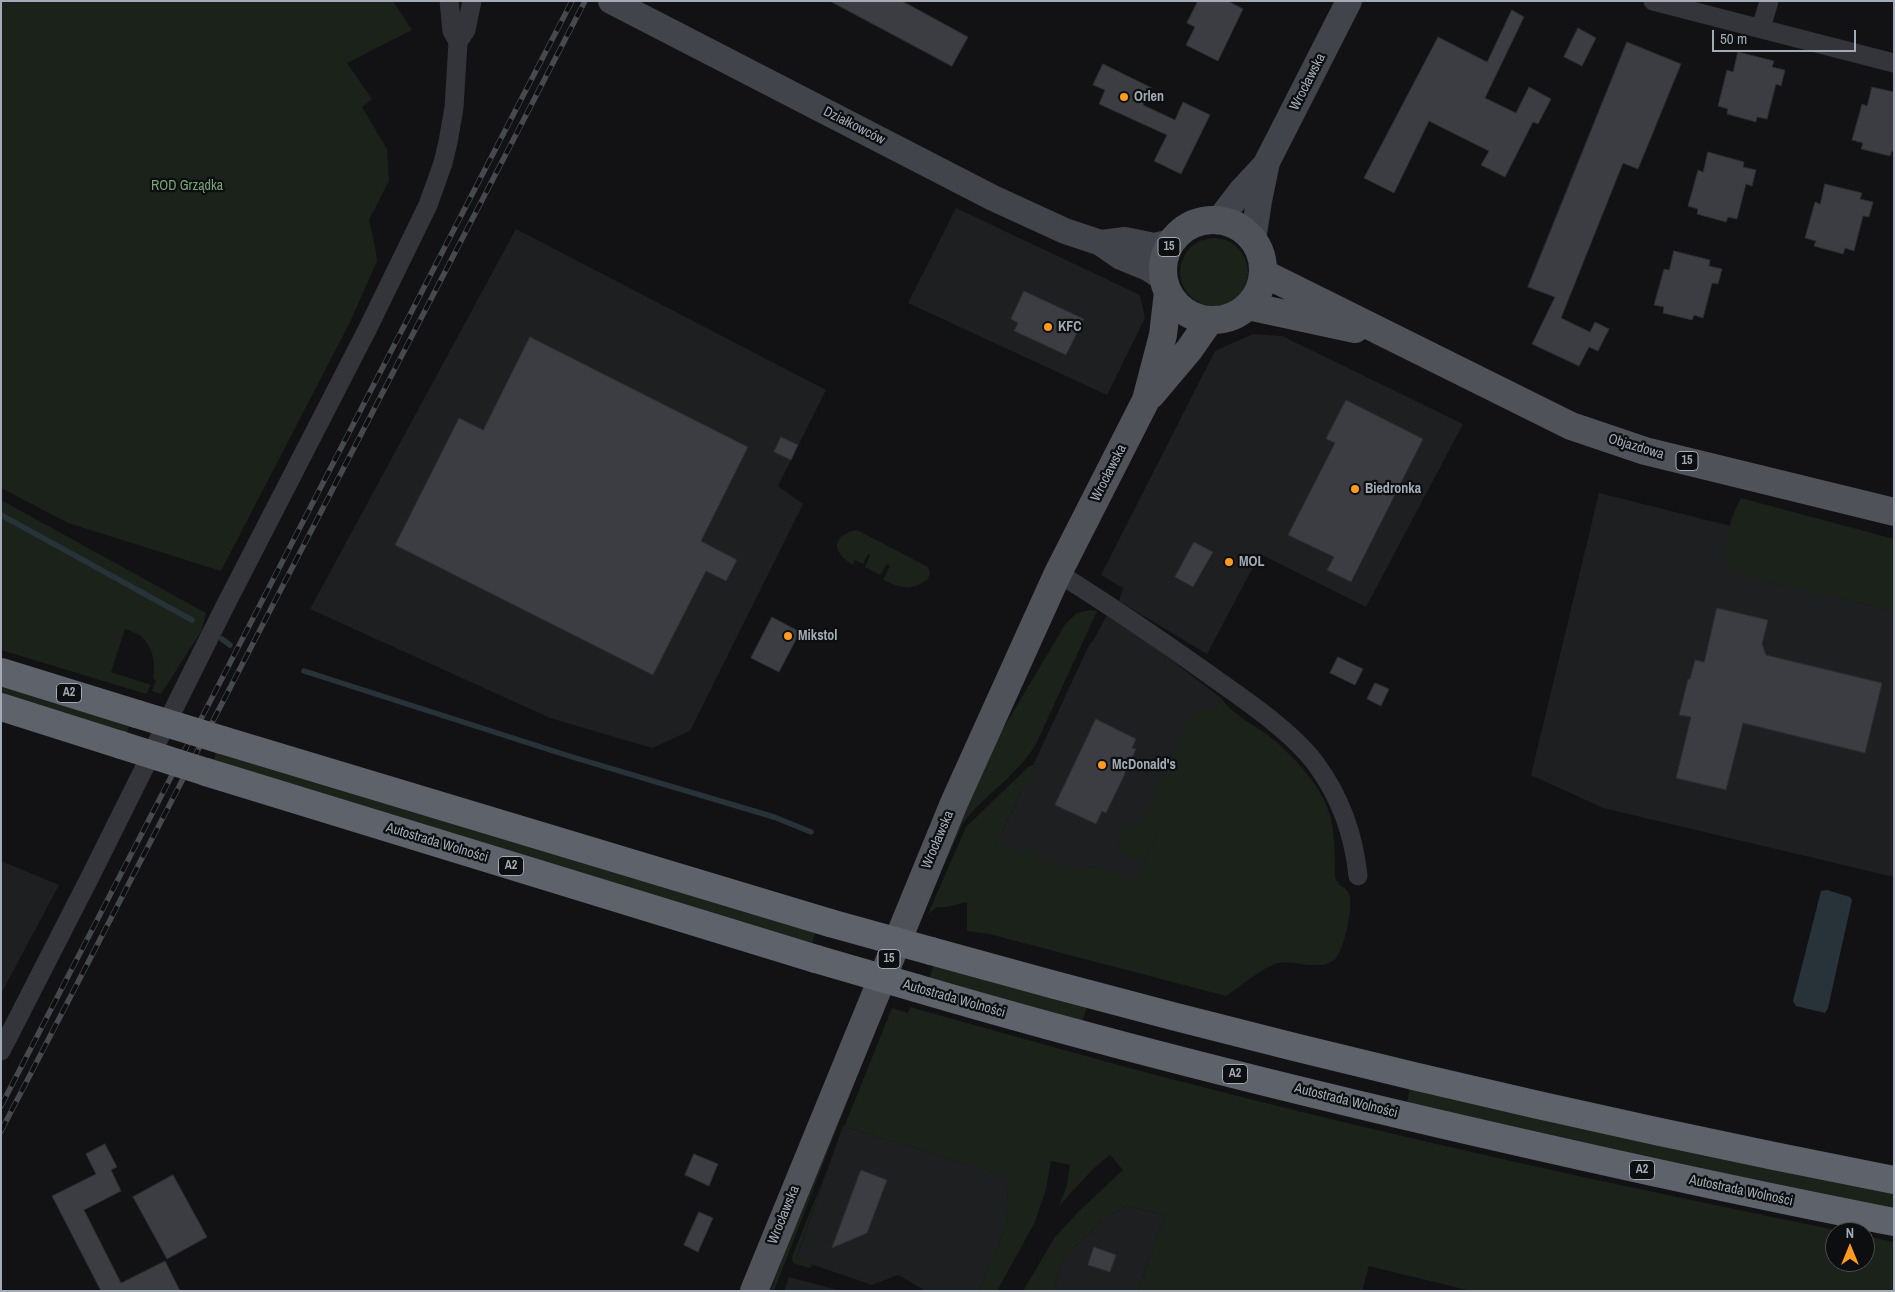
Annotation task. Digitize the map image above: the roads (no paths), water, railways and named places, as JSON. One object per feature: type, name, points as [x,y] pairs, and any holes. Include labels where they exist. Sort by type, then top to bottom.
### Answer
[{"type":"highway","name":"A2","points":[[1,672],[830,923],[931,951],[1273,1042],[1387,1070],[1662,1133],[1894,1180]]},
{"type":"highway","name":"Autostrada Wolności","points":[[1,707],[121,746],[816,959],[1098,1038],[1392,1113],[1659,1173],[1894,1222]]},
{"type":"main road","points":[[1166,285],[1175,303],[1185,312],[1197,318],[1210,320],[1224,319],[1237,314],[1248,306],[1256,296],[1261,285],[1263,273],[1261,256],[1253,240],[1239,227],[1220,220]]},
{"type":"main road","name":"15","points":[[1166,285],[1163,263],[1168,248],[1177,235],[1191,225],[1205,221],[1220,220]]},
{"type":"main road","name":"Objazdowa","points":[[1263,273],[1394,337],[1488,386],[1581,429],[1645,451],[1894,512]]},
{"type":"main road","name":"Wrocławska","points":[[754,1291],[938,840],[1058,573],[1146,400],[1163,335],[1166,285]]},
{"type":"main road","name":"Objazdowa","points":[[1248,306],[1394,337]]},
{"type":"main road","name":"Wrocławska","points":[[1146,400],[1189,350],[1210,320]]},
{"type":"street","points":[[449,1],[452,32],[458,42]]},
{"type":"street","points":[[1,1051],[224,608],[368,328],[428,205],[443,163],[448,142],[454,108],[458,42],[466,30],[472,1]]},
{"type":"street","name":"Działkowców","points":[[611,1],[993,198],[1050,224],[1101,243],[1121,257],[1148,268],[1166,285]]},
{"type":"street","name":"Wrocławska","points":[[1253,240],[1268,162],[1349,1]]},
{"type":"street","points":[[1654,1],[1894,63]]},
{"type":"street","points":[[1761,28],[1769,1]]},
{"type":"street","name":"Wrocławska","points":[[1220,220],[1242,190],[1268,162]]},
{"type":"street","name":"Działkowców","points":[[1101,243],[1125,240],[1154,246],[1172,242]]},
{"type":"street","points":[[1058,573],[1140,625],[1238,696],[1304,750],[1316,764],[1337,798],[1350,832],[1358,876]]},
{"type":"waterway","points":[[1,515],[192,620]]},
{"type":"waterway","points":[[222,639],[230,645]]},
{"type":"waterway","points":[[304,671],[569,756],[774,817],[811,832]]},
{"type":"railway","points":[[1,1106],[572,1]]},
{"type":"railway","points":[[1,1131],[585,1]]},
{"type":"place","name":"Orlen","points":[[1124,97]]},
{"type":"place","name":"KFC","points":[[1048,327]]},
{"type":"place","name":"Biedronka","points":[[1355,489]]},
{"type":"place","name":"MOL","points":[[1229,562]]},
{"type":"place","name":"Mikstol","points":[[788,636]]},
{"type":"place","name":"McDonald's","points":[[1102,765]]},
{"type":"park label","name":"ROD Grządka","points":[[187,186]]}]
